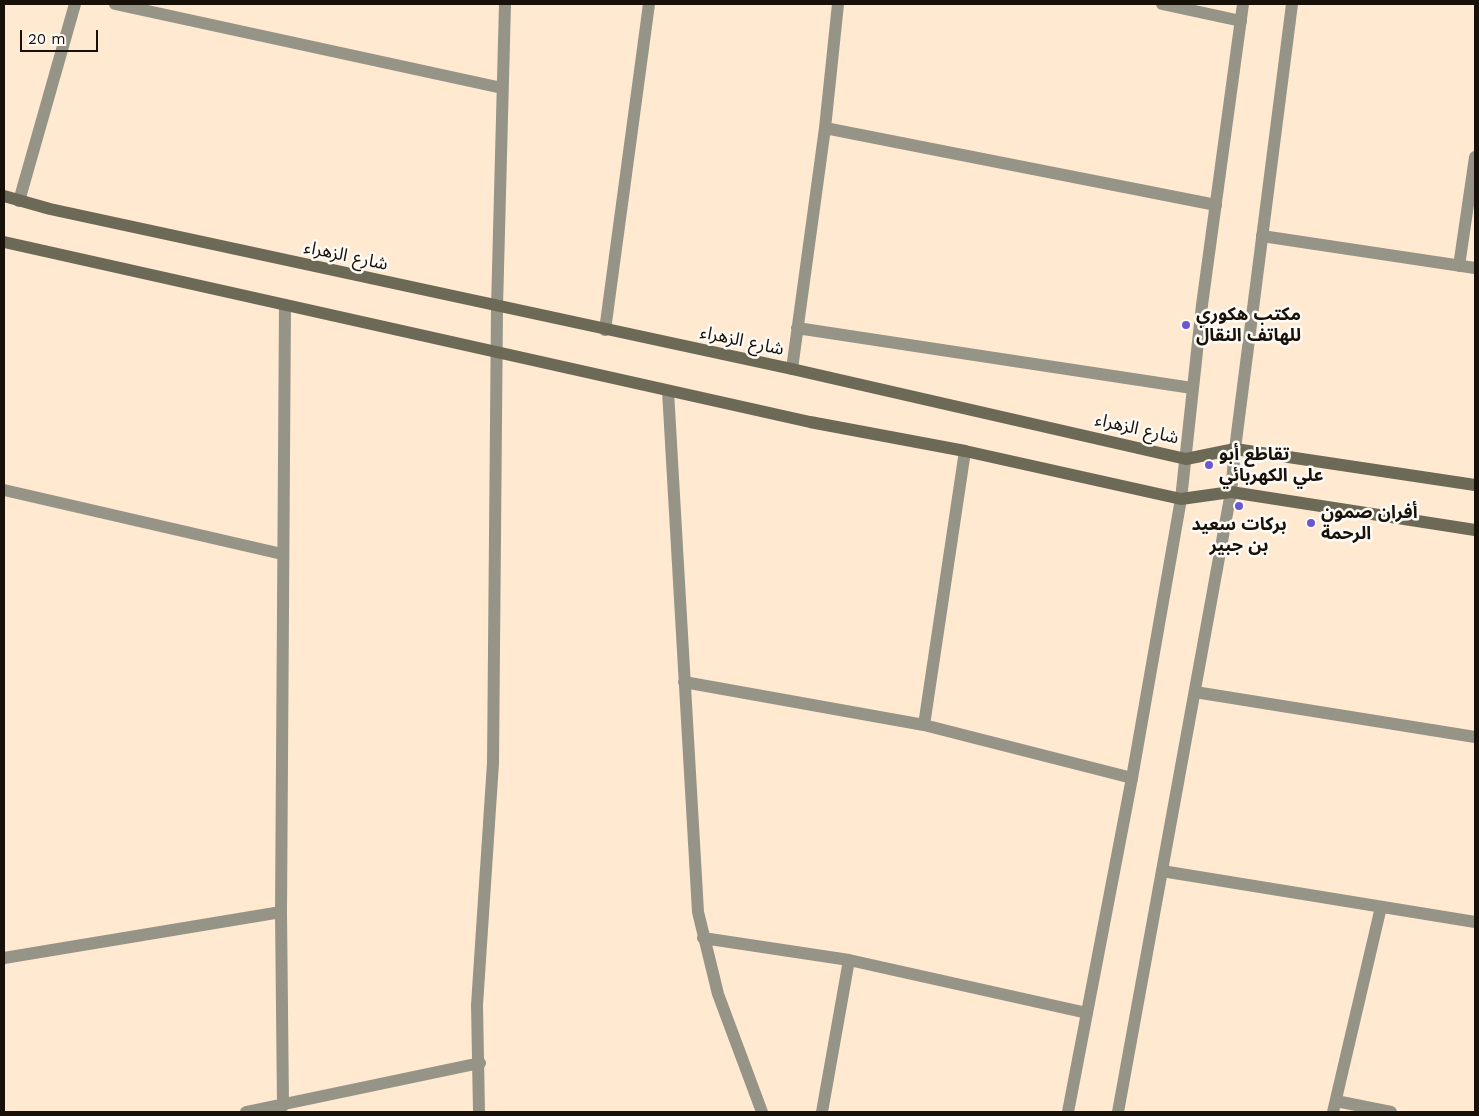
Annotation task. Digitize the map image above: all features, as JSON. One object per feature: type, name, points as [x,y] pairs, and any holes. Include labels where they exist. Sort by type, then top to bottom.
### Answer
[{"type":"main road","name":"شارع الزهراء","points":[[4,196],[50,209],[497,307],[792,369],[1186,459],[1235,449],[1475,485]]},
{"type":"main road","points":[[4,242],[668,391],[810,422],[965,451],[1181,499],[1231,492],[1475,530]]},
{"type":"street","points":[[20,201],[75,4]]},
{"type":"street","points":[[115,4],[502,88]]},
{"type":"street","points":[[479,1112],[480,1063],[477,1005],[493,763],[496,353],[505,4]]},
{"type":"street","points":[[605,330],[649,4]]},
{"type":"street","points":[[792,369],[825,128],[838,4]]},
{"type":"street","points":[[1162,4],[1241,22]]},
{"type":"street","points":[[1068,1112],[1132,778],[1181,499],[1192,388],[1243,4]]},
{"type":"street","points":[[1118,1112],[1231,492],[1292,4]]},
{"type":"street","points":[[825,128],[1216,204]]},
{"type":"street","points":[[1459,266],[1475,157]]},
{"type":"street","points":[[1262,236],[1475,268]]},
{"type":"street","points":[[283,1106],[281,912],[285,305]]},
{"type":"street","points":[[797,328],[1192,388]]},
{"type":"street","points":[[668,391],[695,885],[703,938],[718,994],[762,1112]]},
{"type":"street","points":[[924,725],[965,451]]},
{"type":"street","points":[[4,490],[282,554]]},
{"type":"street","points":[[684,682],[924,725],[1132,778]]},
{"type":"street","points":[[1195,692],[1475,737]]},
{"type":"street","points":[[1162,870],[1475,922]]},
{"type":"street","points":[[1381,907],[1334,1107],[1391,1112]]},
{"type":"street","points":[[4,958],[281,912]]},
{"type":"street","points":[[703,938],[849,960],[1087,1013]]},
{"type":"street","points":[[822,1112],[849,960]]},
{"type":"street","points":[[246,1112],[283,1106],[480,1063]]},
{"type":"place","name":"مكتب هكوري للهاتف النقال","points":[[1186,325]]},
{"type":"place","name":"تقاطع أبو علي الكهربائي","points":[[1209,465]]},
{"type":"place","name":"بركات سعيد بن جبير","points":[[1239,506]]},
{"type":"place","name":"أفران صمون الرحمة","points":[[1311,523]]}]
